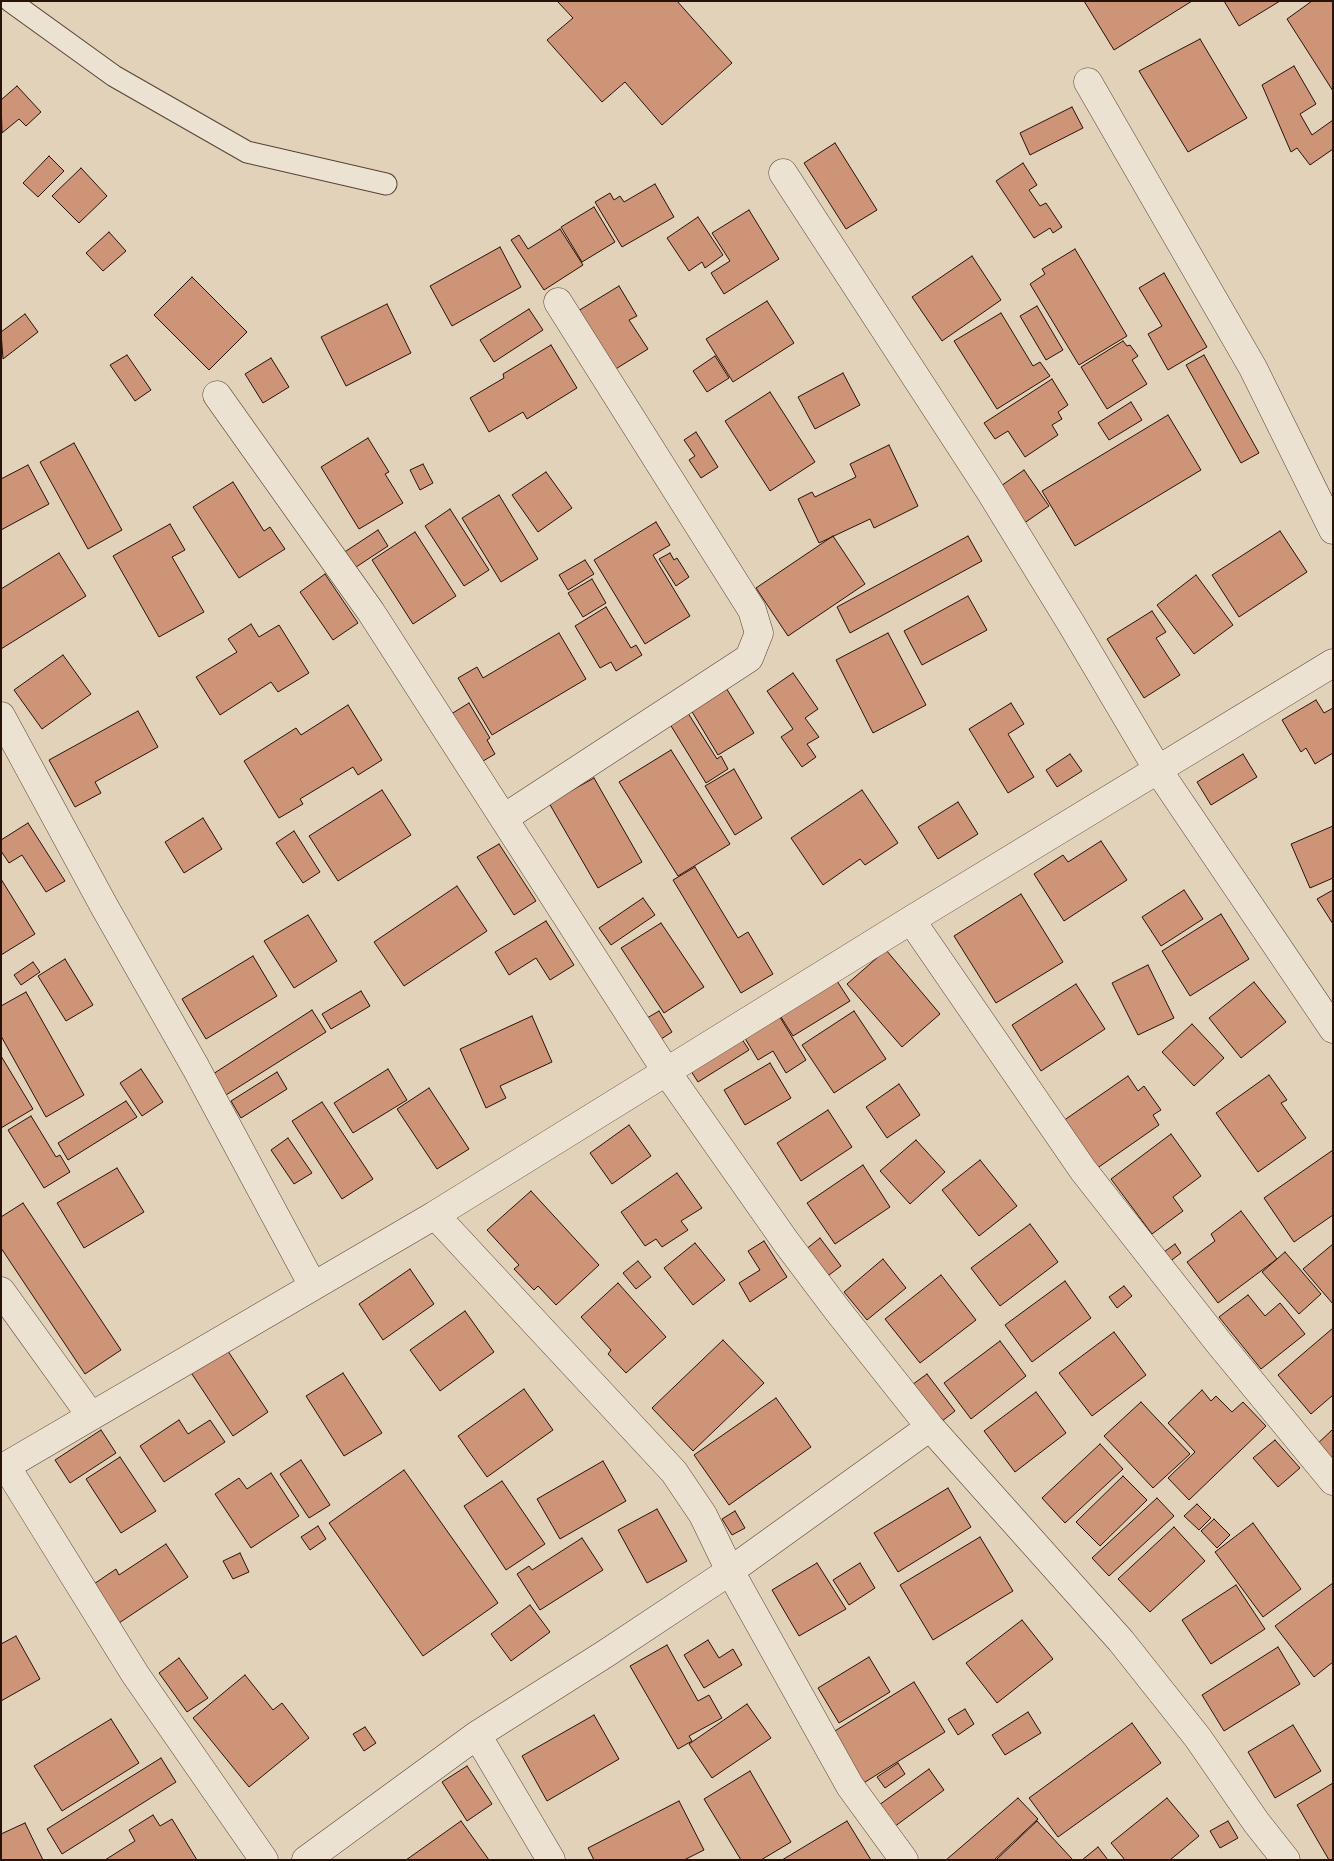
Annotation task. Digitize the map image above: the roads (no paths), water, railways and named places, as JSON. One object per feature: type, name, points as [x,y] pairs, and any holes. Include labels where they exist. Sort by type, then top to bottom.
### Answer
[{"type":"street","points":[[1088,82],[1253,368],[1333,530]]},
{"type":"street","points":[[783,173],[988,488],[1158,770],[1333,1028]]},
{"type":"street","points":[[504,818],[748,658],[758,634],[752,610],[558,302]]},
{"type":"street","points":[[217,395],[371,612],[666,1071],[792,1250],[930,1427],[1122,1641],[1198,1738],[1256,1822],[1286,1860]]},
{"type":"street","points":[[264,1860],[135,1674],[4,1467],[435,1215],[911,920],[1333,663]]},
{"type":"street","points":[[1,716],[104,906],[196,1068],[313,1286]]},
{"type":"street","points":[[911,920],[1084,1170],[1219,1343],[1333,1481]]},
{"type":"street","points":[[435,1215],[674,1472],[703,1516],[730,1571],[850,1786],[904,1860]]},
{"type":"street","points":[[1,1291],[91,1416]]},
{"type":"street","points":[[306,1860],[477,1735],[730,1571],[930,1427]]},
{"type":"street","points":[[477,1735],[551,1860]]},
{"type":"lane","points":[[10,1],[114,76],[247,152],[386,184]]}]
